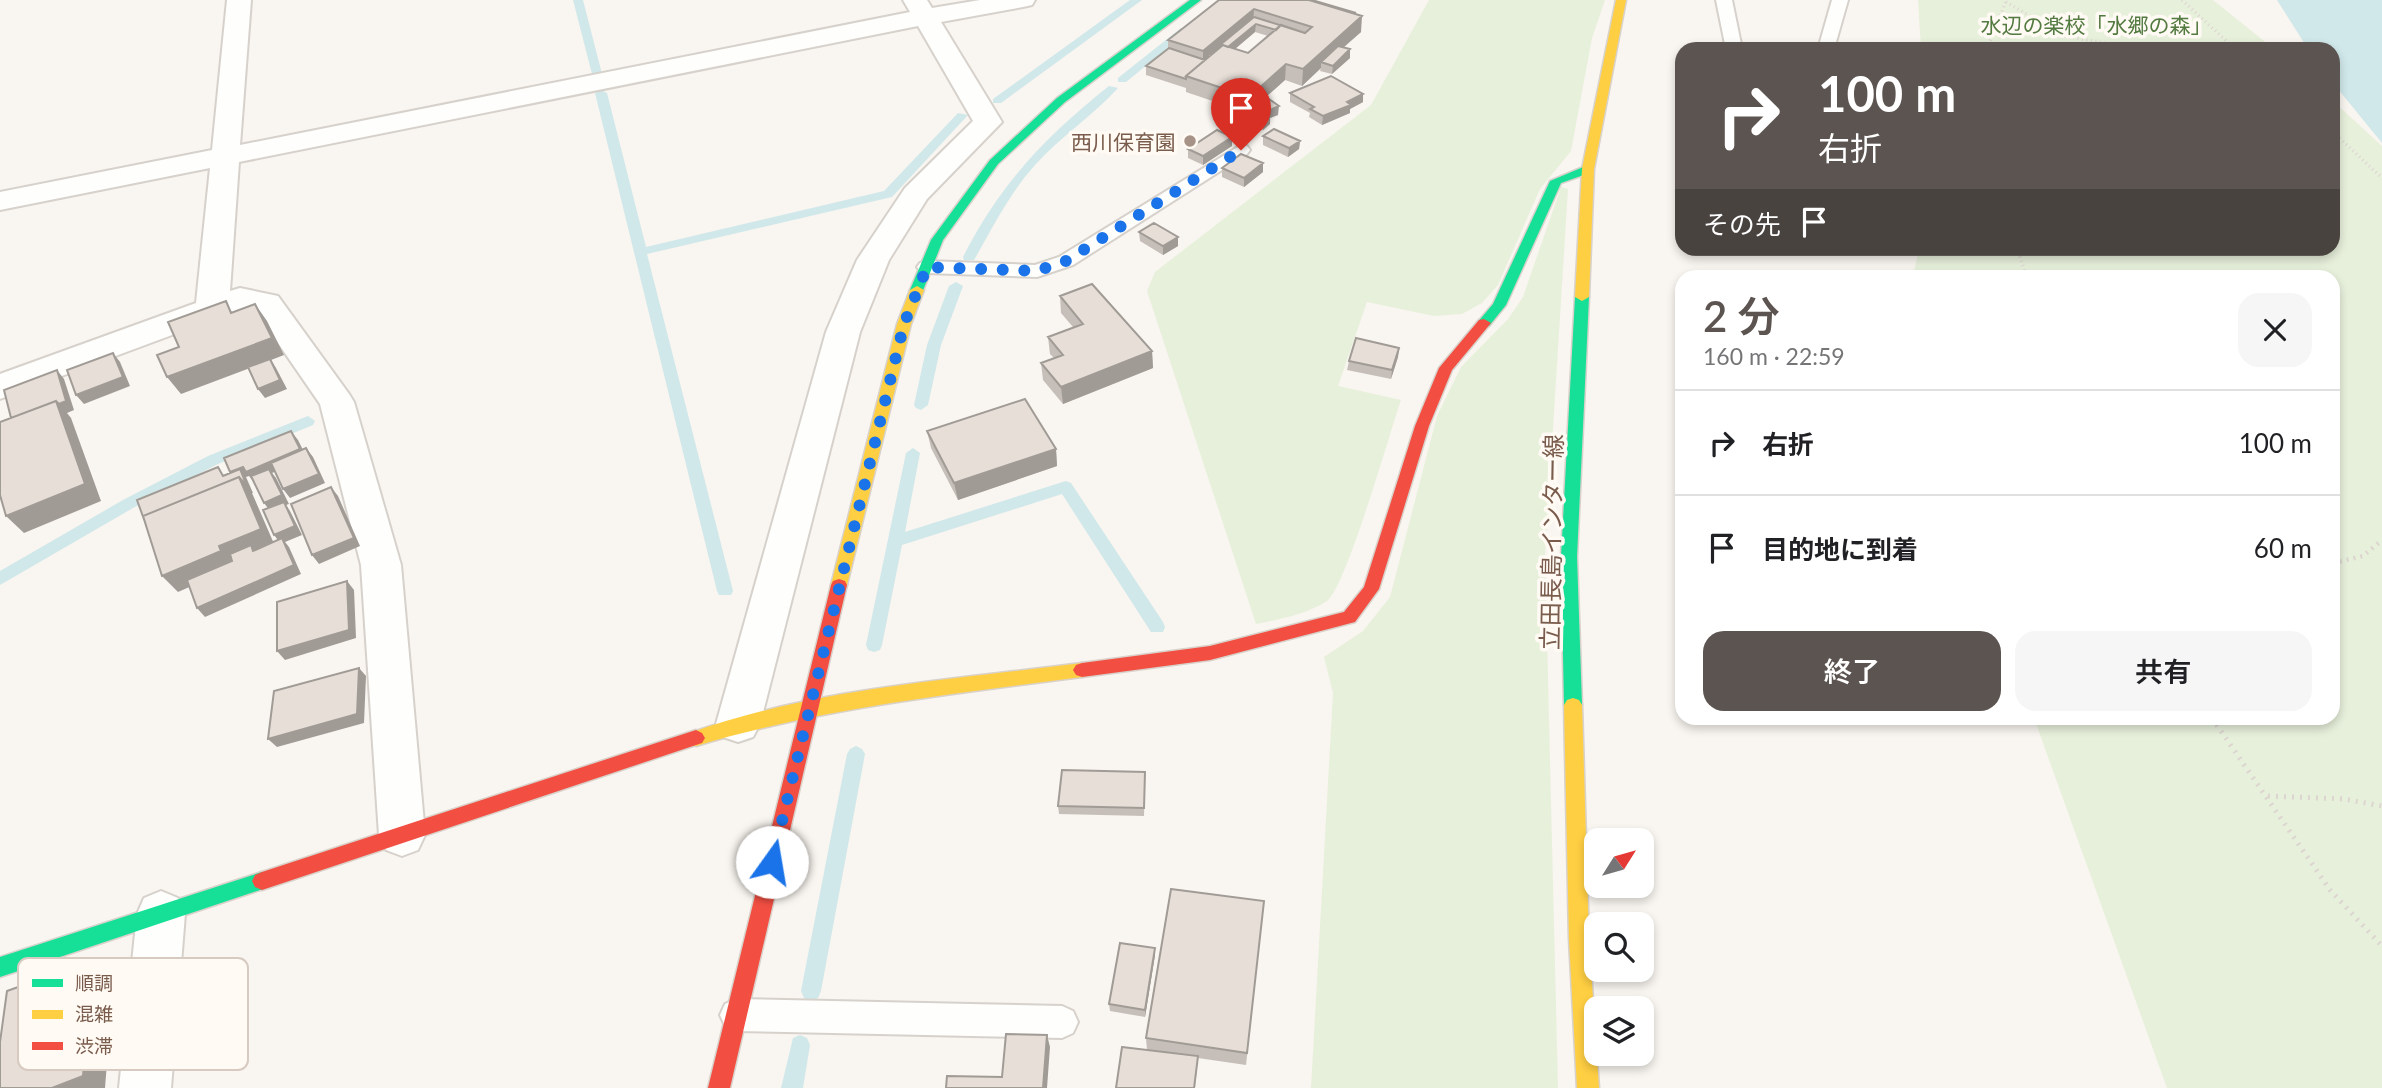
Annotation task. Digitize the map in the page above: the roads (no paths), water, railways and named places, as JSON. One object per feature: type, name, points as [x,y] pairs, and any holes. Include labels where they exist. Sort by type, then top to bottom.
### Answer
[{"type":"street","points":[[212,308],[223,156],[239,0]]},
{"type":"street","points":[[0,201],[920,9],[1023,0]]},
{"type":"street","points":[[719,1088],[808,708],[904,324],[937,240],[994,162],[1061,100],[1196,0]]},
{"type":"street","name":"立田長島インター線","points":[[1588,1088],[1579,939],[1569,557],[1588,169],[1620,0]]},
{"type":"street","points":[[738,724],[843,332],[873,260],[915,194],[988,122],[920,9]]},
{"type":"street","points":[[27,958],[738,724],[808,708],[1209,653],[1349,617],[1371,589],[1422,426],[1446,368],[1499,305],[1556,181],[1588,169]]},
{"type":"street","points":[[0,387],[240,298],[267,303],[337,402],[381,565],[401,835]]},
{"type":"street","points":[[157,958],[161,914]]},
{"type":"street","points":[[0,967],[18,961]]},
{"type":"street","points":[[145,1088],[147,1070]]},
{"type":"lane","points":[[1724,0],[1733,42]]},
{"type":"lane","points":[[1828,42],[1840,0]]},
{"type":"lane","points":[[927,267],[1037,271],[1066,261],[1241,150]]},
{"type":"lane","points":[[736,1016],[1062,1022]]},
{"type":"water","points":[[2277,0],[2382,0],[2382,143],[2340,92],[2340,42],[2304,42]]},
{"type":"waterway","points":[[578,0],[597,74]]},
{"type":"waterway","points":[[997,101],[1137,0]]},
{"type":"waterway","points":[[1122,80],[1185,30]]},
{"type":"waterway","points":[[969,257],[997,205],[1030,163],[1113,88]]},
{"type":"waterway","points":[[601,93],[641,252]]},
{"type":"waterway","points":[[641,252],[888,194],[962,115]]},
{"type":"waterway","points":[[641,252],[725,591]]},
{"type":"waterway","points":[[921,405],[934,345],[956,286]]},
{"type":"waterway","points":[[0,579],[128,504],[213,460],[308,421]]},
{"type":"waterway","points":[[895,541],[913,453]]},
{"type":"waterway","points":[[895,541],[1066,487],[1157,627]]},
{"type":"waterway","points":[[874,645],[895,541]]},
{"type":"waterway","points":[[811,991],[856,754]]},
{"type":"waterway","points":[[792,1088],[800,1045]]},
{"type":"place","name":"西川保育園","points":[[1190,141]]},
{"type":"park label","name":"水辺の楽校「水郷の森」","points":[[2096,24]]}]
